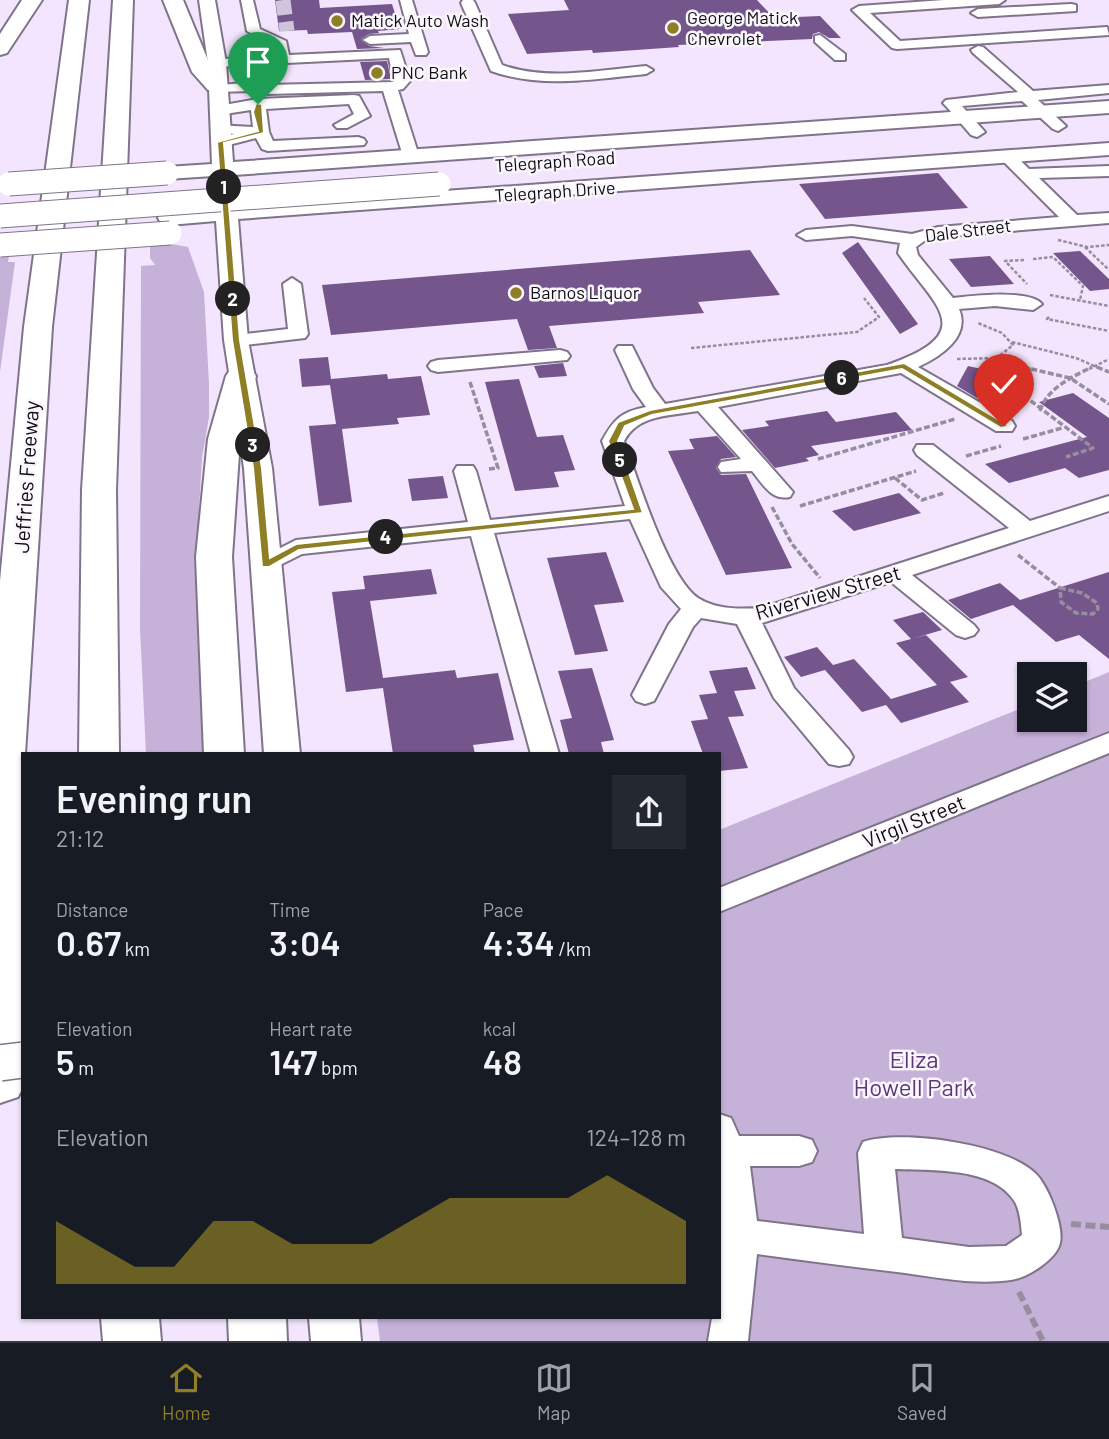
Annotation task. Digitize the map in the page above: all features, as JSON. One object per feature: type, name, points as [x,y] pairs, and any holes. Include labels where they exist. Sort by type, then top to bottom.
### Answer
[{"type":"highway","points":[[0,49],[32,0]]},
{"type":"highway","name":"Jeffries Freeway","points":[[0,1082],[5,746],[38,327],[79,0]]},
{"type":"highway","points":[[99,752],[99,490],[123,0]]},
{"type":"highway","points":[[173,0],[203,72],[216,87]]},
{"type":"highway","points":[[224,752],[214,557],[224,439],[241,376]]},
{"type":"highway","points":[[130,1319],[132,1341]]},
{"type":"highway","points":[[257,1319],[258,1341]]},
{"type":"main road","points":[[207,0],[218,63],[216,87],[236,340],[258,468],[282,752]]},
{"type":"main road","points":[[4,184],[167,168],[220,140],[357,154],[411,156],[1109,107]]},
{"type":"main road","name":"Telegraph Road","points":[[0,216],[1109,120]]},
{"type":"main road","name":"Telegraph Road","points":[[4,184],[436,178],[1109,134]]},
{"type":"main road","name":"Telegraph Drive","points":[[169,225],[227,225],[343,207],[1109,149]]},
{"type":"main road","points":[[343,207],[313,201],[304,195],[304,184],[308,176],[318,169],[357,154]]},
{"type":"main road","points":[[0,231],[169,225]]},
{"type":"main road","points":[[0,245],[169,225]]},
{"type":"main road","points":[[334,1319],[336,1341]]},
{"type":"street","points":[[247,0],[254,31],[286,44],[343,56],[395,54],[403,81],[398,86],[347,81],[278,91],[261,89],[259,61]]},
{"type":"street","points":[[321,42],[419,45],[405,0]]},
{"type":"street","points":[[866,14],[999,0]]},
{"type":"street","points":[[468,3],[496,68],[510,75],[555,76],[646,70]]},
{"type":"street","points":[[866,14],[1068,9],[1108,35]]},
{"type":"street","points":[[882,32],[1068,9]]},
{"type":"street","points":[[866,14],[898,45],[1108,35]]},
{"type":"street","points":[[1024,95],[1026,91],[978,50],[1108,35]]},
{"type":"street","points":[[820,39],[840,57]]},
{"type":"street","points":[[218,63],[259,61],[286,44]]},
{"type":"street","points":[[343,56],[347,81]]},
{"type":"street","points":[[216,87],[259,82]]},
{"type":"street","points":[[389,86],[411,156]]},
{"type":"street","points":[[977,132],[951,103],[1109,89]]},
{"type":"street","points":[[1024,95],[1058,126]]},
{"type":"street","points":[[220,140],[258,104],[354,99],[362,116],[329,127]]},
{"type":"street","points":[[220,140],[261,132],[329,127],[354,131],[357,154],[268,146],[261,132],[258,104]]},
{"type":"street","points":[[1008,157],[1073,221],[1109,218]]},
{"type":"street","points":[[1026,174],[1109,171]]},
{"type":"street","name":"Dale Street","points":[[947,304],[907,253],[907,245],[912,239],[938,232],[1073,221]]},
{"type":"street","points":[[806,235],[870,231],[912,239]]},
{"type":"street","points":[[236,340],[298,334],[292,284]]},
{"type":"street","points":[[266,565],[296,547],[639,511],[613,441],[622,424],[631,418],[904,366],[923,358],[944,342],[953,320],[947,304],[1038,297]]},
{"type":"street","points":[[625,350],[643,389],[660,411]]},
{"type":"street","points":[[438,366],[560,356]]},
{"type":"street","points":[[904,366],[1000,417]]},
{"type":"street","points":[[703,403],[758,464],[776,503]]},
{"type":"street","points":[[926,459],[1027,530]]},
{"type":"street","points":[[729,467],[758,464]]},
{"type":"street","points":[[471,471],[480,528],[544,752]]},
{"type":"street","name":"Riverview Street","points":[[639,511],[672,586],[682,597],[697,607],[716,614],[746,617],[764,615],[1109,503]]},
{"type":"street","points":[[895,573],[965,630]]},
{"type":"street","points":[[645,695],[682,624],[697,607]]},
{"type":"street","points":[[746,617],[783,692],[839,757]]},
{"type":"street","name":"Virgil Street","points":[[721,900],[1109,743]]},
{"type":"street","points":[[0,1063],[21,1060]]},
{"type":"street","points":[[728,1341],[738,1234],[737,1200],[724,1140],[799,1151]]},
{"type":"street","points":[[738,1234],[884,1253],[969,1264],[1013,1263],[1042,1242],[1039,1213],[1023,1185],[992,1165],[963,1158],[876,1153],[884,1253]]},
{"type":"path","points":[[1056,239],[1085,247],[1109,245]]},
{"type":"path","points":[[1085,247],[1109,270]]},
{"type":"path","points":[[1033,259],[1053,257],[1083,286],[1080,300]]},
{"type":"path","points":[[1024,260],[1005,261],[1038,297],[1080,300],[1109,306]]},
{"type":"path","points":[[691,348],[857,332],[879,317],[864,298]]},
{"type":"path","points":[[1053,311],[1048,319],[1109,331]]},
{"type":"path","points":[[978,323],[1002,333],[1011,342],[1096,365],[1109,372]]},
{"type":"path","points":[[990,359],[1008,352],[1013,345],[1011,342]]},
{"type":"path","points":[[957,359],[990,359],[1070,378],[1109,404]]},
{"type":"path","points":[[1040,411],[1057,387],[1109,359]]},
{"type":"path","points":[[470,381],[498,468],[471,471]]},
{"type":"path","points":[[1000,417],[1027,398],[1040,411],[1093,448],[1066,457]]},
{"type":"path","points":[[818,459],[964,417]]},
{"type":"path","points":[[820,579],[792,544],[776,503],[894,478],[926,459]]},
{"type":"path","points":[[894,478],[922,500],[954,490]]},
{"type":"path","points":[[998,539],[1060,589],[1082,593],[1097,603],[1098,609],[1093,614],[1076,613],[1061,602],[1060,589]]},
{"type":"path","points":[[1005,1263],[1043,1341]]},
{"type":"green space","points":[[150,240],[188,247],[204,292],[209,417],[202,458],[198,527],[203,752],[146,752],[140,628],[141,266],[155,265],[150,258]]},
{"type":"green space","points":[[10,249],[8,262],[15,262],[0,372],[0,250]]},
{"type":"green space","name":"Eliza Howell Park","points":[[1109,672],[1109,1341],[380,1341],[377,1319],[721,1319],[721,829],[1017,710],[1017,732],[1087,732],[1087,681]]},
{"type":"building","name":"Matick Auto Wash","points":[[275,0],[319,0],[320,8],[392,4],[400,29],[378,31],[379,33],[369,34],[361,39],[369,46],[384,48],[357,49],[352,32],[308,34],[307,30],[279,31]]},
{"type":"building","name":"George Matick Chevrolet","points":[[564,0],[757,0],[774,18],[820,16],[841,38],[829,38],[819,32],[813,34],[812,39],[678,45],[679,47],[593,53],[592,50],[527,54],[508,14],[569,10]]},
{"type":"building","name":"PNC Bank","points":[[387,61],[391,79],[365,80],[360,62]]},
{"type":"building","points":[[938,173],[968,208],[825,219],[799,184]]},
{"type":"building","points":[[858,242],[918,324],[900,334],[842,253]]},
{"type":"building","points":[[750,250],[780,295],[698,302],[704,313],[549,326],[557,348],[528,350],[517,319],[331,335],[322,285]]},
{"type":"building","points":[[1080,251],[1109,279],[1109,289],[1090,291],[1053,253]]},
{"type":"building","points":[[990,256],[1014,284],[971,287],[949,259]]},
{"type":"building","points":[[328,357],[331,379],[387,374],[388,379],[421,376],[430,415],[397,418],[399,424],[342,429],[352,502],[319,506],[309,426],[336,424],[330,385],[302,387],[299,359]]},
{"type":"building","points":[[563,363],[567,376],[539,378],[534,366]]},
{"type":"building","points":[[968,366],[991,371],[977,398],[957,386]]},
{"type":"building","points":[[519,379],[537,437],[563,435],[575,470],[554,472],[559,487],[515,491],[485,382]]},
{"type":"building","points":[[1073,393],[1109,418],[1109,470],[1079,478],[1065,468],[1009,483],[985,464],[1087,437],[1039,402]]},
{"type":"building","points":[[827,411],[836,422],[896,412],[912,430],[811,446],[819,455],[806,458],[809,461],[775,468],[742,430],[769,426],[765,421]]},
{"type":"building","points":[[717,436],[736,457],[721,459],[716,468],[721,475],[746,474],[792,568],[726,575],[668,451],[694,449],[689,439]]},
{"type":"building","points":[[443,476],[448,498],[412,501],[408,479]]},
{"type":"building","points":[[899,493],[921,513],[854,531],[832,511]]},
{"type":"building","points":[[606,552],[624,602],[594,605],[608,651],[575,655],[547,558]]},
{"type":"building","points":[[431,569],[437,594],[370,601],[383,678],[455,670],[457,678],[498,673],[514,740],[473,745],[475,752],[393,752],[383,688],[346,692],[332,592],[365,589],[363,576]]},
{"type":"building","points":[[1109,572],[1109,659],[1079,635],[1056,642],[1013,605],[971,619],[948,600],[1000,583],[1020,600]]},
{"type":"building","points":[[923,612],[942,630],[911,639],[893,620]]},
{"type":"building","points":[[926,635],[968,677],[950,682],[969,702],[901,723],[886,705],[862,712],[825,670],[801,677],[784,657],[817,647],[833,665],[854,659],[891,699],[937,685],[896,643]]},
{"type":"building","points":[[747,667],[756,689],[734,691],[744,716],[728,717],[748,768],[721,771],[721,752],[702,752],[691,721],[708,719],[699,695],[717,693],[709,671]]},
{"type":"building","points":[[592,668],[614,740],[601,742],[604,752],[568,752],[560,720],[572,718],[558,671]]},
{"type":"tunnel","points":[[283,0],[287,31]]},
{"type":"place","name":"Matick Auto Wash","points":[[337,21]]},
{"type":"place","name":"George Matick Chevrolet","points":[[673,28]]},
{"type":"place","name":"PNC Bank","points":[[377,73]]},
{"type":"place","name":"Barnos Liquor","points":[[516,293]]},
{"type":"route","points":[[258,104],[261,132],[220,142],[236,340],[258,468],[266,565],[296,547],[639,511],[613,441],[622,424],[650,412],[904,366],[1004,426]]}]
